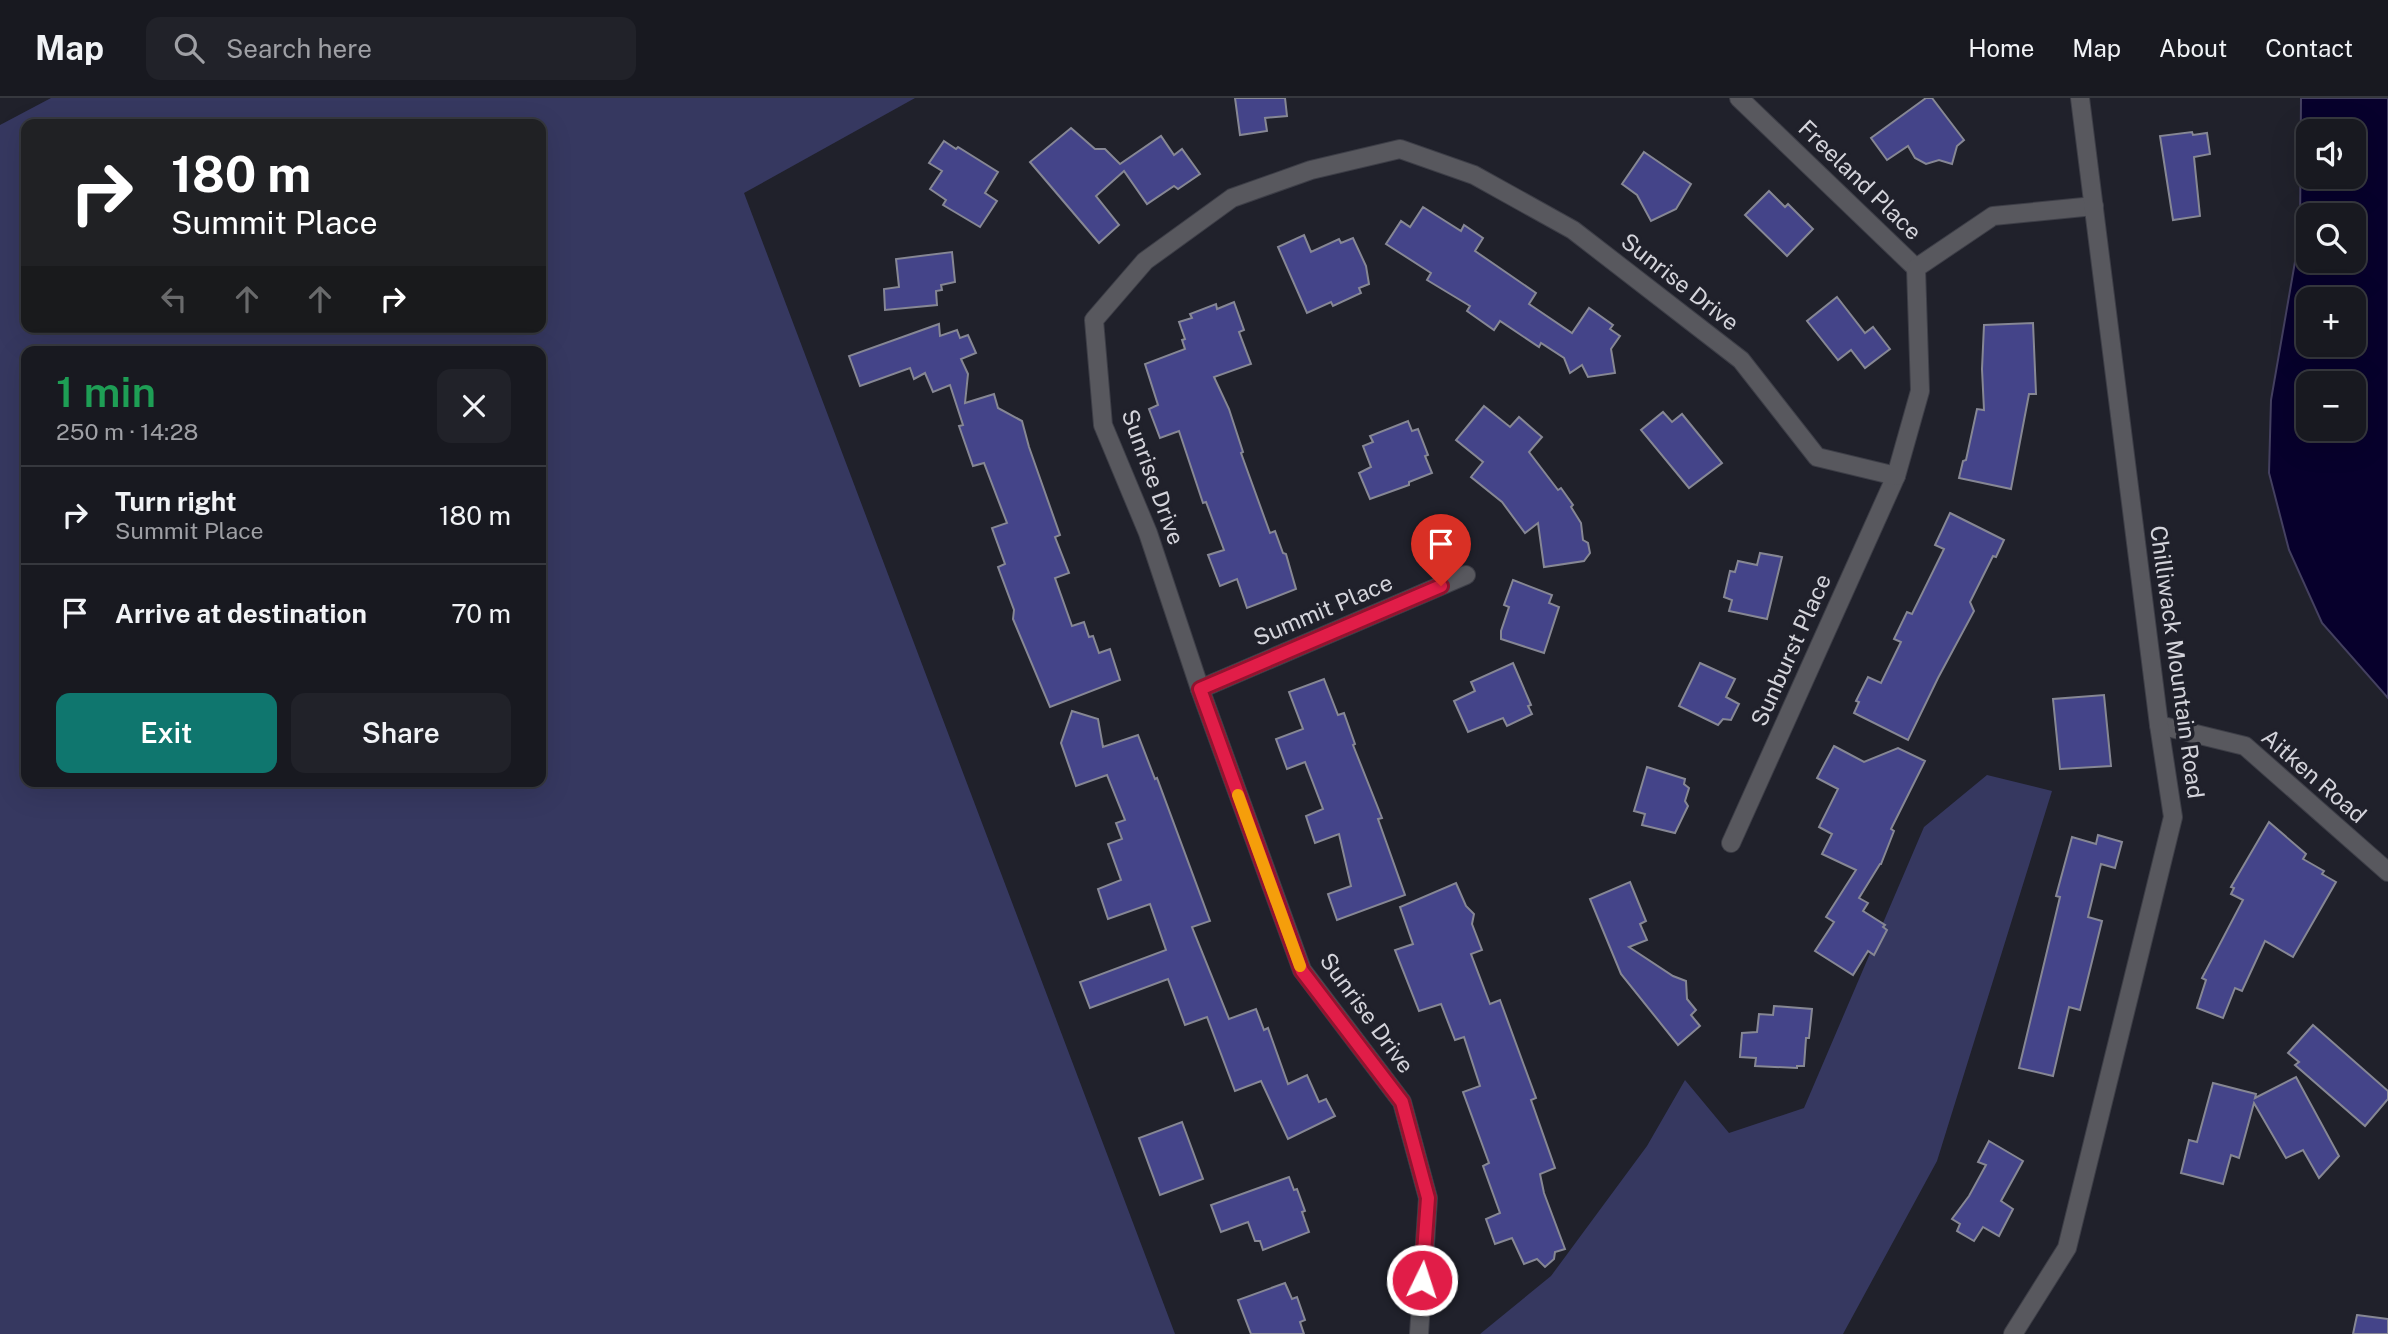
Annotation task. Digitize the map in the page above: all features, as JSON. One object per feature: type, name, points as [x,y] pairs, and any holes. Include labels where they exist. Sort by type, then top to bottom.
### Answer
[{"type":"street","name":"Freeland Place","points":[[1739,98],[1916,268]]},
{"type":"street","name":"Chilliwack Mountain Road","points":[[2014,1334],[2067,1248],[2173,817],[2080,98]]},
{"type":"street","name":"Sunrise Drive","points":[[1419,1334],[1428,1198],[1402,1102],[1302,971],[1200,689],[1148,533],[1103,425],[1094,320],[1145,261],[1232,198],[1311,170],[1400,149],[1474,175],[1573,230],[1741,360],[1817,457],[1896,477]]},
{"type":"street","points":[[1896,477],[1920,391],[1916,268],[1993,216],[2094,206]]},
{"type":"street","name":"Sunburst Place","points":[[1731,843],[1896,477]]},
{"type":"street","name":"Summit Place","points":[[1200,689],[1466,575]]},
{"type":"street","name":"Aitken Road","points":[[2159,725],[2245,746],[2388,872]]},
{"type":"shaded area","points":[[51,98],[915,98],[744,193],[1175,1334],[0,1334],[0,125]]},
{"type":"shaded area","points":[[2301,98],[2388,98],[2388,698],[2322,623],[2289,550],[2269,473],[2271,400],[2296,256],[2296,273],[2366,273],[2366,203],[2300,203],[2300,189],[2366,189],[2366,119],[2301,119]]},
{"type":"shaded area","points":[[1987,775],[2052,791],[1937,1161],[1843,1334],[1480,1334],[1551,1276],[1647,1146],[1685,1080],[1729,1133],[1804,1108],[1924,827]]},
{"type":"building","points":[[1235,98],[1285,98],[1287,116],[1265,118],[1267,131],[1240,135]]},
{"type":"building","points":[[1926,98],[1932,98],[1964,140],[1957,146],[1952,164],[1939,160],[1926,164],[1915,158],[1908,146],[1887,160],[1871,138]]},
{"type":"building","points":[[1071,128],[1095,149],[1105,149],[1120,164],[1161,136],[1174,155],[1182,149],[1200,174],[1178,189],[1174,186],[1147,204],[1124,171],[1096,196],[1119,225],[1099,243],[1030,162]]},
{"type":"building","points":[[2192,132],[2193,135],[2207,133],[2210,154],[2194,157],[2200,216],[2173,220],[2160,136]]},
{"type":"building","points":[[944,141],[998,172],[985,193],[997,201],[980,227],[943,205],[946,200],[930,189],[942,171],[929,163]]},
{"type":"building","points":[[1644,152],[1691,184],[1676,209],[1651,221],[1637,195],[1622,184]]},
{"type":"building","points":[[1769,191],[1785,207],[1788,204],[1813,229],[1787,256],[1745,215]]},
{"type":"building","points":[[1423,207],[1461,231],[1464,225],[1483,238],[1475,251],[1536,293],[1529,304],[1572,333],[1589,308],[1613,325],[1610,329],[1620,336],[1611,349],[1615,373],[1588,377],[1582,365],[1570,373],[1564,358],[1541,343],[1539,347],[1500,321],[1494,330],[1467,311],[1470,306],[1427,280],[1431,273],[1386,244],[1401,221],[1410,227]]},
{"type":"building","points":[[1304,235],[1311,252],[1339,239],[1341,243],[1353,238],[1366,266],[1369,284],[1359,288],[1361,293],[1333,306],[1331,302],[1307,313],[1278,247]]},
{"type":"building","points":[[952,252],[955,282],[941,285],[942,290],[936,291],[937,305],[885,310],[884,289],[899,287],[896,259]]},
{"type":"building","points":[[1837,297],[1865,333],[1873,327],[1890,349],[1865,368],[1851,350],[1838,360],[1807,321]]},
{"type":"building","points":[[1234,302],[1244,330],[1239,332],[1251,364],[1214,377],[1229,409],[1243,452],[1241,453],[1270,533],[1275,531],[1283,553],[1286,554],[1296,589],[1247,608],[1237,579],[1220,586],[1208,555],[1224,550],[1206,502],[1203,503],[1179,431],[1160,438],[1149,409],[1158,405],[1145,364],[1185,349],[1182,340],[1185,339],[1179,322],[1192,318],[1190,314],[1216,304],[1217,309]]},
{"type":"building","points":[[2033,323],[2036,394],[2029,394],[2011,489],[1959,478],[1963,461],[1966,460],[1977,409],[1984,410],[1984,325]]},
{"type":"building","points":[[939,324],[940,336],[957,330],[960,338],[968,335],[976,353],[961,359],[968,374],[965,403],[994,394],[998,408],[1022,421],[1060,535],[1055,537],[1069,573],[1055,578],[1072,626],[1084,622],[1099,653],[1110,649],[1120,680],[1050,707],[1013,619],[1014,610],[998,567],[1005,564],[992,528],[1007,523],[984,463],[973,466],[959,426],[963,425],[950,385],[933,392],[925,373],[914,379],[910,368],[860,386],[849,356]]},
{"type":"building","points":[[1484,406],[1510,427],[1519,417],[1542,437],[1529,452],[1573,505],[1571,507],[1581,523],[1583,540],[1588,543],[1590,553],[1584,561],[1544,567],[1538,523],[1525,533],[1502,502],[1471,477],[1483,462],[1456,440]]},
{"type":"building","points":[[1663,412],[1672,422],[1682,414],[1722,463],[1689,488],[1641,430]]},
{"type":"building","points":[[1408,421],[1412,431],[1418,429],[1432,473],[1409,482],[1409,485],[1370,499],[1359,473],[1371,467],[1363,446],[1373,442],[1370,436]]},
{"type":"building","points":[[1950,513],[2004,540],[1970,602],[1974,611],[1908,740],[1854,713],[1859,702],[1856,701],[1868,677],[1881,683],[1901,642],[1894,639],[1907,612],[1912,614],[1944,549],[1935,545]]},
{"type":"building","points":[[1760,553],[1782,557],[1767,619],[1729,611],[1732,600],[1724,597],[1730,571],[1735,572],[1738,561],[1757,565]]},
{"type":"building","points":[[1513,580],[1552,595],[1549,603],[1559,607],[1544,653],[1501,639],[1509,607],[1504,605]]},
{"type":"building","points":[[1513,663],[1531,705],[1528,706],[1532,714],[1507,726],[1503,718],[1468,732],[1454,701],[1475,691],[1471,682]]},
{"type":"building","points":[[1700,663],[1735,679],[1726,697],[1739,704],[1731,720],[1723,719],[1718,725],[1679,706]]},
{"type":"building","points":[[1324,679],[1338,715],[1344,713],[1355,744],[1353,745],[1382,818],[1378,819],[1405,895],[1337,920],[1328,894],[1351,886],[1339,834],[1315,843],[1306,816],[1323,809],[1305,762],[1287,769],[1276,739],[1303,729],[1289,692]]},
{"type":"building","points":[[2104,695],[2111,766],[2060,769],[2053,699]]},
{"type":"building","points":[[1072,711],[1098,719],[1103,747],[1138,735],[1155,779],[1157,778],[1210,921],[1192,927],[1229,1019],[1256,1009],[1264,1030],[1268,1028],[1288,1084],[1307,1075],[1319,1102],[1326,1099],[1335,1116],[1288,1139],[1261,1081],[1235,1091],[1207,1017],[1185,1025],[1168,979],[1090,1008],[1080,982],[1166,950],[1150,904],[1108,919],[1098,889],[1121,880],[1108,844],[1122,839],[1116,823],[1125,820],[1107,775],[1076,786],[1061,743]]},
{"type":"building","points":[[1834,746],[1864,762],[1898,748],[1925,761],[1891,829],[1894,831],[1881,864],[1859,898],[1868,903],[1863,911],[1885,925],[1883,927],[1887,930],[1874,955],[1868,951],[1853,975],[1815,951],[1834,922],[1826,917],[1856,870],[1822,854],[1832,834],[1819,827],[1838,789],[1817,778]]},
{"type":"building","points":[[1647,767],[1685,779],[1684,784],[1689,788],[1685,801],[1688,806],[1675,833],[1642,825],[1645,814],[1634,811]]},
{"type":"building","points":[[2269,822],[2306,854],[2303,859],[2324,871],[2322,874],[2336,882],[2293,957],[2265,941],[2242,991],[2235,988],[2223,1018],[2197,1008],[2206,980],[2202,978],[2243,900],[2231,894],[2234,888],[2231,887]]},
{"type":"building","points":[[2098,835],[2122,842],[2115,868],[2101,864],[2088,917],[2102,921],[2080,1010],[2069,1007],[2053,1076],[2019,1068],[2060,897],[2056,896],[2072,837],[2096,844]]},
{"type":"building","points":[[1630,882],[1646,921],[1640,924],[1647,940],[1629,947],[1673,976],[1686,981],[1687,999],[1696,1010],[1691,1015],[1700,1026],[1678,1045],[1621,974],[1590,899]]},
{"type":"building","points":[[1456,883],[1466,906],[1474,914],[1472,924],[1482,950],[1471,954],[1490,1004],[1500,1000],[1536,1098],[1531,1100],[1555,1168],[1540,1174],[1544,1193],[1565,1249],[1555,1252],[1554,1259],[1545,1267],[1537,1259],[1524,1264],[1512,1238],[1495,1244],[1486,1219],[1500,1213],[1483,1166],[1489,1163],[1463,1092],[1480,1086],[1464,1037],[1455,1040],[1441,1004],[1419,1011],[1395,950],[1413,944],[1400,907]]},
{"type":"building","points":[[1774,1006],[1812,1009],[1804,1066],[1755,1066],[1756,1058],[1740,1057],[1742,1033],[1757,1032],[1759,1014],[1773,1015]]},
{"type":"building","points":[[2313,1025],[2388,1091],[2388,1099],[2365,1126],[2295,1065],[2299,1062],[2288,1053]]},
{"type":"building","points":[[2296,1077],[2339,1156],[2319,1178],[2303,1150],[2286,1158],[2254,1103],[2239,1158],[2231,1155],[2223,1184],[2181,1173],[2189,1140],[2197,1142],[2213,1083],[2256,1094],[2255,1098]]},
{"type":"building","points":[[1182,1122],[1203,1179],[1160,1195],[1139,1138]]},
{"type":"building","points":[[1989,1141],[2023,1161],[2001,1201],[2013,1209],[1999,1236],[1983,1227],[1974,1241],[1957,1231],[1960,1224],[1952,1219],[1969,1196],[1986,1165],[1978,1162]]},
{"type":"building","points":[[1289,1177],[1294,1190],[1297,1189],[1305,1211],[1302,1212],[1309,1232],[1263,1250],[1260,1241],[1255,1241],[1248,1222],[1221,1232],[1211,1205]]},
{"type":"building","points":[[1285,1283],[1292,1299],[1297,1297],[1305,1320],[1300,1322],[1304,1334],[1251,1334],[1238,1300]]},
{"type":"building","points":[[2357,1315],[2388,1319],[2388,1334],[2353,1334]]},
{"type":"slow traffic","points":[[1238,795],[1300,966]]},
{"type":"route","points":[[1422,1280],[1428,1198],[1402,1102],[1302,971],[1200,689],[1441,586]]}]
